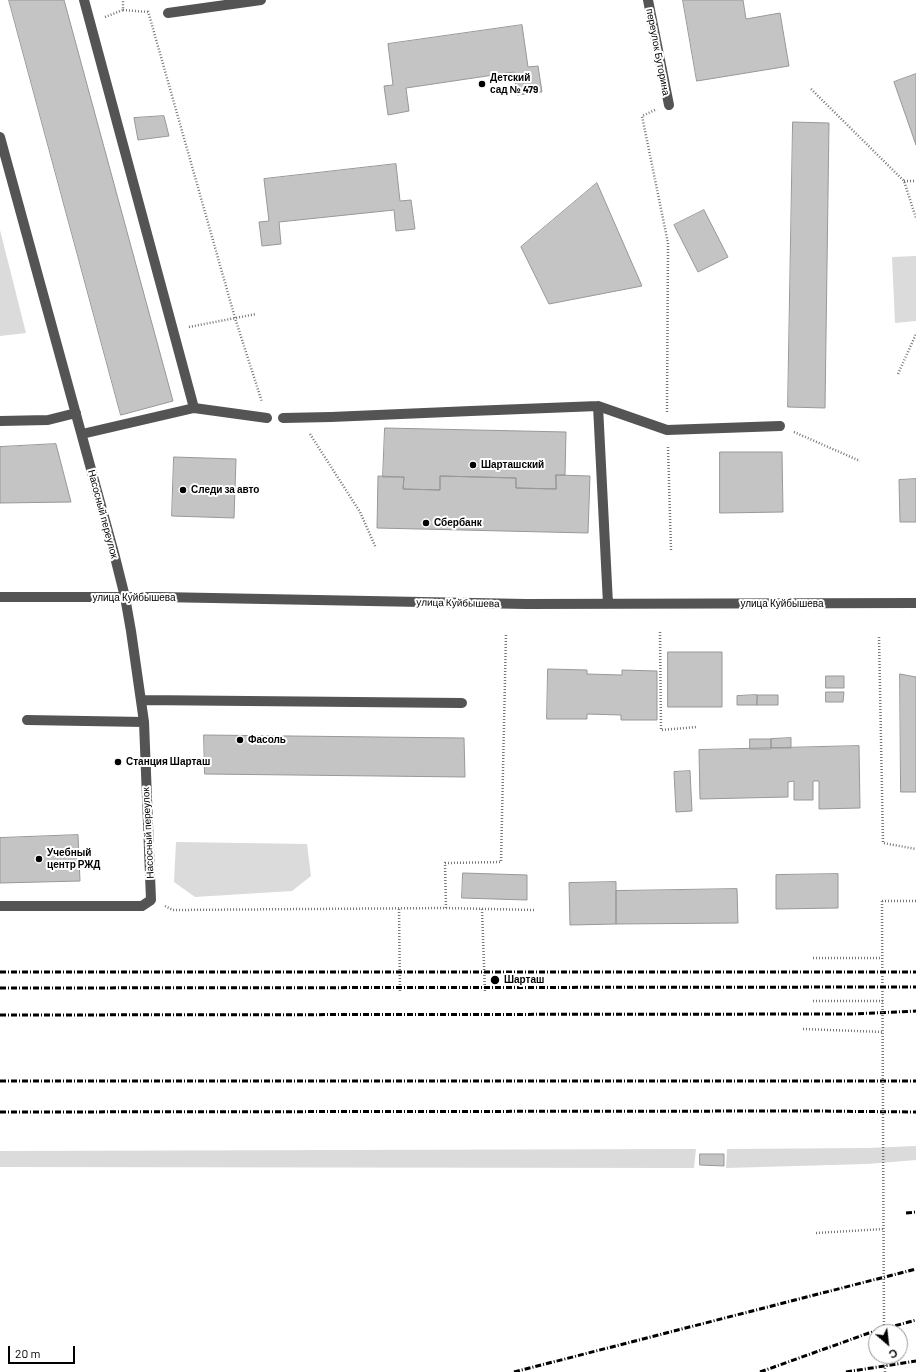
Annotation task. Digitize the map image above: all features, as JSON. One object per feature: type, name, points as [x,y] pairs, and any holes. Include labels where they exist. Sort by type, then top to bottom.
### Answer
[{"type":"street","points":[[84,0],[194,408]]},
{"type":"street","points":[[168,13],[261,0]]},
{"type":"street","name":"переулок Буторина","points":[[648,0],[668,105]]},
{"type":"street","name":"Насосный переулок","points":[[0,137],[82,434],[125,597],[144,722],[151,900]]},
{"type":"street","points":[[598,406],[608,604]]},
{"type":"street","points":[[283,418],[598,406],[667,430],[780,426]]},
{"type":"street","points":[[82,434],[194,408],[267,418]]},
{"type":"street","points":[[0,422],[48,420],[76,412]]},
{"type":"street","name":"улица Куйбышева","points":[[0,597],[125,597],[608,604],[916,603]]},
{"type":"street","points":[[141,700],[462,703]]},
{"type":"street","points":[[27,720],[144,722]]},
{"type":"street","points":[[0,906],[142,906],[151,900]]},
{"type":"path","points":[[122,0],[124,10]]},
{"type":"path","points":[[90,24],[124,10],[168,13]]},
{"type":"path","points":[[148,11],[235,318],[267,418]]},
{"type":"path","points":[[811,89],[904,181],[916,218]]},
{"type":"path","points":[[668,105],[642,116],[668,243],[667,430],[671,550]]},
{"type":"path","points":[[904,181],[916,181]]},
{"type":"path","points":[[172,330],[256,314]]},
{"type":"path","points":[[898,374],[916,334]]},
{"type":"path","points":[[300,418],[360,512],[376,548]]},
{"type":"path","points":[[780,426],[860,461]]},
{"type":"path","points":[[660,632],[661,730],[697,726]]},
{"type":"path","points":[[446,908],[445,863],[501,862],[506,633]]},
{"type":"path","points":[[879,637],[883,844],[916,849]]},
{"type":"path","points":[[151,900],[173,910],[446,908],[535,910]]},
{"type":"path","points":[[884,1324],[882,901],[916,901]]},
{"type":"path","points":[[399,909],[400,992]]},
{"type":"path","points":[[482,909],[484,993]]},
{"type":"path","points":[[813,958],[882,958]]},
{"type":"path","points":[[813,1001],[883,1001]]},
{"type":"path","points":[[803,1029],[883,1032]]},
{"type":"path","points":[[816,1233],[884,1229]]},
{"type":"shaded area","points":[[0,230],[26,333],[0,336]]},
{"type":"shaded area","points":[[916,256],[916,321],[895,323],[892,257]]},
{"type":"shaded area","points":[[176,842],[307,844],[311,876],[292,891],[195,897],[174,882]]},
{"type":"shaded area","points":[[916,1146],[916,1160],[867,1164],[726,1168],[727,1149],[868,1148]]},
{"type":"shaded area","points":[[696,1149],[694,1168],[0,1167],[0,1151]]},
{"type":"building","points":[[9,0],[64,0],[173,401],[121,415]]},
{"type":"building","points":[[683,0],[743,0],[746,19],[780,13],[789,66],[697,81]]},
{"type":"building","points":[[522,25],[528,67],[538,66],[542,92],[517,95],[514,72],[406,88],[409,111],[388,115],[384,86],[393,85],[388,44]]},
{"type":"building","points":[[916,74],[916,145],[894,82]]},
{"type":"building","points":[[164,116],[169,136],[138,140],[134,118]]},
{"type":"building","points":[[793,122],[829,123],[825,408],[788,407]]},
{"type":"building","points":[[396,164],[400,201],[411,200],[415,229],[396,231],[394,210],[279,222],[281,244],[262,246],[259,222],[269,221],[264,179]]},
{"type":"building","points":[[597,183],[642,286],[549,304],[521,247]]},
{"type":"building","points":[[704,210],[728,257],[698,272],[674,225]]},
{"type":"building","points":[[385,428],[566,432],[565,475],[556,475],[556,489],[516,488],[516,478],[440,476],[440,490],[403,489],[404,477],[383,477]]},
{"type":"building","points":[[56,444],[71,502],[0,503],[0,447]]},
{"type":"building","points":[[720,452],[782,452],[783,512],[720,513]]},
{"type":"building","points":[[174,457],[236,459],[234,518],[172,516]]},
{"type":"building","points":[[556,475],[590,476],[588,533],[377,528],[378,476],[404,477],[403,489],[440,490],[440,476],[516,478],[516,488],[556,489]]},
{"type":"building","points":[[916,479],[916,522],[900,522],[899,480]]},
{"type":"building","points":[[668,652],[722,652],[722,707],[668,707]]},
{"type":"building","points":[[548,669],[587,670],[587,674],[622,675],[622,670],[657,671],[657,720],[621,720],[621,715],[587,714],[587,719],[547,719]]},
{"type":"building","points":[[900,674],[916,677],[916,792],[901,792]]},
{"type":"building","points":[[826,676],[844,676],[844,688],[826,688]]},
{"type":"building","points":[[826,692],[844,692],[843,702],[826,702]]},
{"type":"building","points":[[757,695],[757,705],[737,705],[737,696]]},
{"type":"building","points":[[758,695],[778,695],[778,705],[757,705]]},
{"type":"building","points":[[204,735],[464,738],[465,777],[205,774]]},
{"type":"building","points":[[791,738],[791,748],[771,748],[771,739]]},
{"type":"building","points":[[750,739],[771,739],[771,749],[750,749]]},
{"type":"building","points":[[859,746],[860,808],[819,809],[819,781],[813,781],[813,800],[794,800],[794,781],[788,782],[788,797],[700,799],[699,750]]},
{"type":"building","points":[[690,771],[692,811],[676,812],[674,772]]},
{"type":"building","name":"Учебный центр РЖД","points":[[78,835],[80,881],[0,883],[0,838]]},
{"type":"building","points":[[463,873],[527,875],[527,900],[462,898]]},
{"type":"building","points":[[838,874],[838,908],[776,909],[776,875]]},
{"type":"building","points":[[616,882],[616,924],[570,925],[569,883]]},
{"type":"building","points":[[737,889],[738,923],[616,924],[616,891]]},
{"type":"building","points":[[700,1154],[724,1154],[724,1166],[700,1165]]},
{"type":"railway","points":[[0,972],[916,972]]},
{"type":"railway","points":[[0,988],[916,987]]},
{"type":"railway","points":[[0,1015],[852,1014],[916,1011]]},
{"type":"railway","points":[[0,1081],[916,1081]]},
{"type":"railway","points":[[0,1112],[916,1112]]},
{"type":"railway","points":[[906,1213],[916,1212]]},
{"type":"railway","points":[[514,1372],[916,1269]]},
{"type":"railway","points":[[760,1372],[869,1333],[916,1320]]},
{"type":"railway","points":[[846,1372],[916,1361]]},
{"type":"place","name":"Детский сад № 479","points":[[482,84]]},
{"type":"place","name":"Шарташский","points":[[473,465]]},
{"type":"place","name":"Следи за авто","points":[[183,490]]},
{"type":"place","name":"Сбербанк","points":[[426,523]]},
{"type":"place","name":"Фасоль","points":[[240,740]]},
{"type":"place","name":"Станция Шарташ","points":[[118,762]]},
{"type":"place","name":"Учебный центр РЖД","points":[[39,859]]},
{"type":"place","name":"Шарташ","points":[[495,980]]}]
